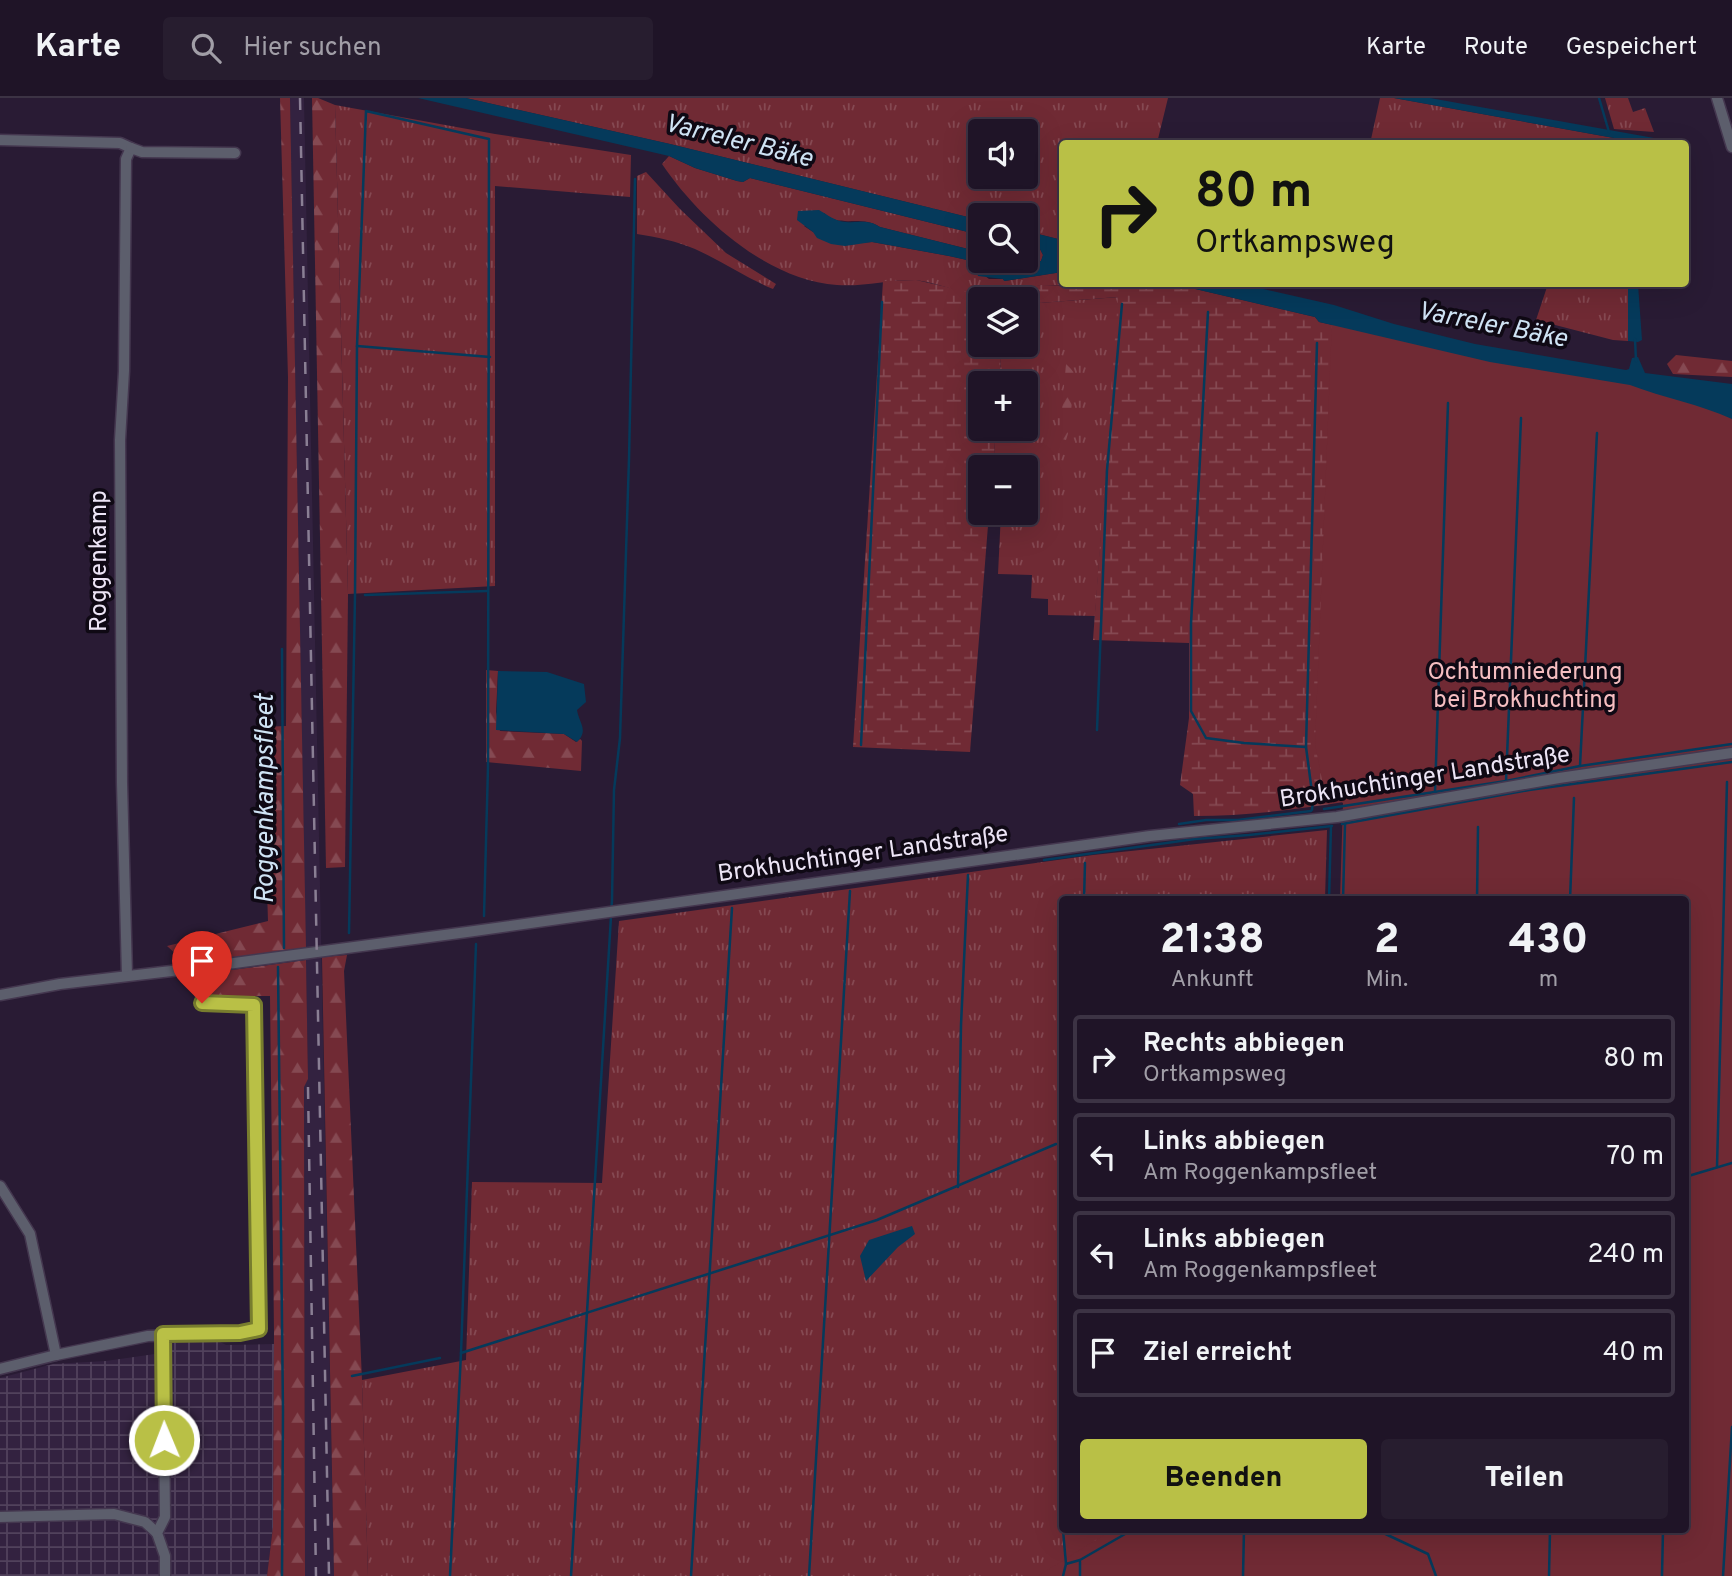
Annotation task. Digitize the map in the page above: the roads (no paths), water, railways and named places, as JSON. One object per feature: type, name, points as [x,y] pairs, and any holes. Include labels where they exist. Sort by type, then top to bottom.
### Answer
[{"type":"street","points":[[1717,98],[1732,147]]},
{"type":"street","points":[[0,141],[120,143],[142,152],[235,153]]},
{"type":"street","name":"Roggenkamp","points":[[127,975],[122,783],[120,440],[124,371],[126,159],[131,148]]},
{"type":"street","name":"Brokhuchtinger Landstraße","points":[[0,995],[60,984],[611,912],[1150,836],[1337,817],[1559,778],[1732,753]]},
{"type":"street","points":[[0,1369],[56,1354],[163,1334],[240,1333],[259,1329],[254,1005],[202,1003],[197,968]]},
{"type":"street","points":[[0,1186],[30,1234],[56,1354]]},
{"type":"street","points":[[157,1533],[165,1517],[163,1334]]},
{"type":"street","points":[[0,1517],[114,1514],[145,1521],[157,1533],[165,1556],[165,1576]]},
{"type":"water","points":[[418,98],[466,98],[670,144],[968,217],[968,232],[750,178],[743,182],[737,181],[695,168],[669,156]]},
{"type":"water","points":[[1394,98],[1430,98],[1665,140],[1614,138]]},
{"type":"water","points":[[819,210],[842,221],[871,223],[968,249],[968,261],[872,242],[845,246],[831,244],[817,238],[797,220],[798,211]]},
{"type":"water","points":[[1038,234],[1059,239],[1059,272],[1004,281],[978,276],[977,273],[1038,273],[1038,262],[1043,255],[1038,249]]},
{"type":"water","points":[[1187,287],[1254,287],[1334,305],[1394,324],[1475,344],[1626,370],[1629,369],[1632,358],[1638,357],[1645,373],[1732,384],[1732,419],[1630,385],[1490,362],[1319,322],[1315,317]]},
{"type":"water","points":[[1628,287],[1638,287],[1642,340],[1628,341]]},
{"type":"water","points":[[498,671],[547,672],[584,684],[586,702],[577,710],[583,730],[581,738],[577,742],[564,734],[496,730]]},
{"type":"water","points":[[912,1226],[915,1234],[898,1247],[866,1281],[860,1256],[869,1240]]},
{"type":"waterway","points":[[1599,98],[1609,132]]},
{"type":"waterway","points":[[349,933],[357,346],[366,111],[489,139],[488,767],[484,916]]},
{"type":"waterway","points":[[571,1576],[612,900],[614,790],[620,738],[635,179]]},
{"type":"waterway","points":[[861,745],[882,302]]},
{"type":"waterway","points":[[1097,730],[1107,470],[1122,304]]},
{"type":"waterway","points":[[1208,312],[1191,624],[1191,711],[1206,738],[1306,747]]},
{"type":"waterway","points":[[1635,339],[1636,361]]},
{"type":"waterway","points":[[1312,810],[1306,747],[1317,343]]},
{"type":"waterway","points":[[357,346],[490,357]]},
{"type":"waterway","points":[[1435,792],[1448,403]]},
{"type":"waterway","points":[[1506,781],[1521,418]]},
{"type":"waterway","points":[[1580,766],[1597,433]]},
{"type":"waterway","points":[[365,595],[487,591]]},
{"type":"waterway","name":"Roggenkampsfleet","points":[[282,649],[284,948]]},
{"type":"waterway","points":[[1324,809],[1506,781],[1580,766],[1732,744]]},
{"type":"waterway","points":[[1342,824],[1529,790],[1732,762]]},
{"type":"waterway","points":[[1717,1167],[1727,782]]},
{"type":"waterway","points":[[1570,896],[1574,798]]},
{"type":"waterway","points":[[1179,824],[1311,811]]},
{"type":"waterway","points":[[1343,896],[1345,824]]},
{"type":"waterway","points":[[1329,896],[1331,826]]},
{"type":"waterway","points":[[1044,860],[1195,839],[1332,826]]},
{"type":"waterway","points":[[1477,896],[1478,827]]},
{"type":"waterway","points":[[1084,896],[1085,863]]},
{"type":"waterway","points":[[958,1187],[961,1025],[968,875]]},
{"type":"waterway","points":[[809,1576],[850,891]]},
{"type":"waterway","points":[[691,1576],[732,908]]},
{"type":"waterway","points":[[450,1576],[476,944]]},
{"type":"waterway","name":"Roggenkampsfleet","points":[[278,967],[282,1576]]},
{"type":"waterway","points":[[461,1353],[877,1220],[1056,1144]]},
{"type":"waterway","points":[[1689,1176],[1732,1163]]},
{"type":"waterway","points":[[352,1376],[440,1358]]},
{"type":"waterway","points":[[1723,1576],[1732,1427]]},
{"type":"waterway","points":[[1063,1533],[1066,1564],[1063,1576]]},
{"type":"waterway","points":[[1066,1564],[1080,1560],[1127,1533]]},
{"type":"waterway","points":[[1243,1576],[1244,1533]]},
{"type":"waterway","points":[[1383,1533],[1428,1554],[1436,1576]]},
{"type":"waterway","points":[[1549,1576],[1550,1533]]},
{"type":"waterway","points":[[1662,1576],[1663,1533]]},
{"type":"waterway","points":[[1080,1562],[1080,1576]]},
{"type":"railway","points":[[300,98],[329,1576]]},
{"type":"railway","points":[[308,1087],[316,1576]]},
{"type":"water label","name":"Varreler Bäke","points":[[738,142]]},
{"type":"water label","name":"Varreler Bäke","points":[[1492,326]]},
{"type":"park label","name":"Ochtumniederung bei Brokhuchting","points":[[1525,687]]}]
